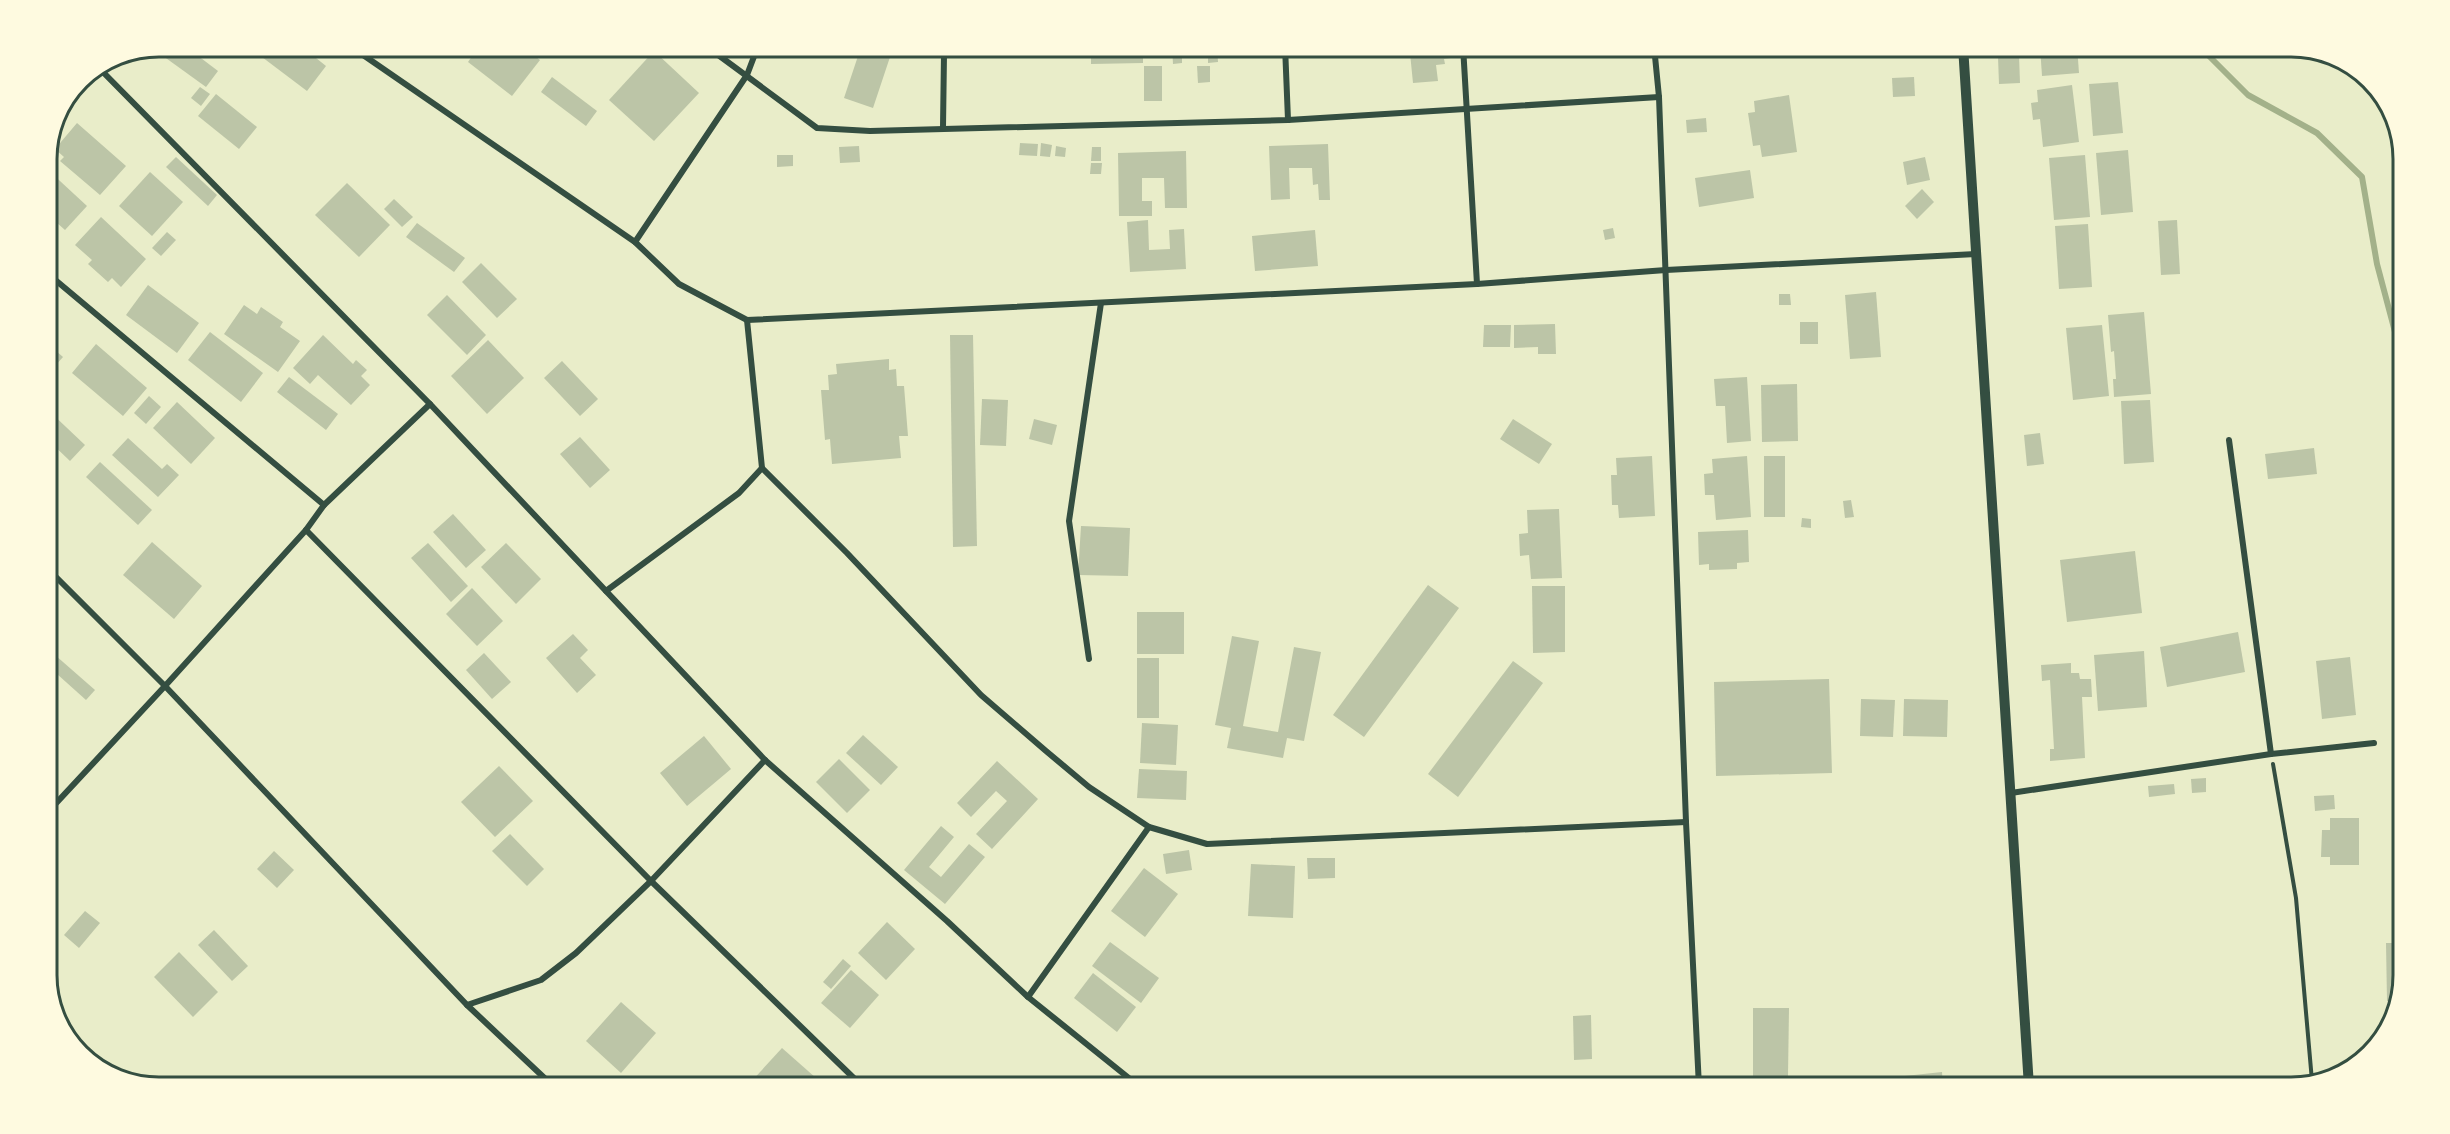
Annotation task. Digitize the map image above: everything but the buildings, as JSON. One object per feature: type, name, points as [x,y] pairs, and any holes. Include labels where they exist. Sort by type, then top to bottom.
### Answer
[{"type":"street","points":[[366,57],[635,242],[679,284],[747,320],[1477,284],[1666,270],[1976,254]]},
{"type":"street","points":[[722,57],[817,128],[870,131],[943,127],[1288,120],[1659,97]]},
{"type":"street","points":[[635,242],[747,75],[754,57]]},
{"type":"street","points":[[943,127],[944,57]]},
{"type":"street","points":[[1285,57],[1288,120]]},
{"type":"street","points":[[1463,57],[1477,284]]},
{"type":"street","points":[[1655,57],[1659,97],[1686,822],[1699,1077]]},
{"type":"street","points":[[1964,57],[2028,1077]]},
{"type":"street","points":[[104,73],[430,404],[765,760],[947,921],[1028,997],[1126,1077]]},
{"type":"street","points":[[57,281],[324,505]]},
{"type":"street","points":[[1089,659],[1069,521],[1101,303]]},
{"type":"street","points":[[747,320],[762,468],[847,552],[981,695],[1089,786],[1149,827],[1207,844],[1686,822]]},
{"type":"street","points":[[57,802],[306,530],[324,505],[430,404]]},
{"type":"street","points":[[2229,440],[2271,754]]},
{"type":"street","points":[[606,591],[739,493],[762,468]]},
{"type":"street","points":[[306,530],[651,880],[852,1077]]},
{"type":"street","points":[[57,578],[165,686],[467,1005],[542,1077]]},
{"type":"street","points":[[2011,793],[2271,754],[2374,743]]},
{"type":"street","points":[[467,1005],[541,980],[576,953],[651,880],[765,760]]},
{"type":"street","points":[[1028,997],[1149,827]]},
{"type":"path","points":[[2271,754],[2296,898],[2311,1075]]},
{"type":"waterway","points":[[2210,57],[2248,95],[2317,133],[2362,177],[2377,264],[2393,324]]}]
